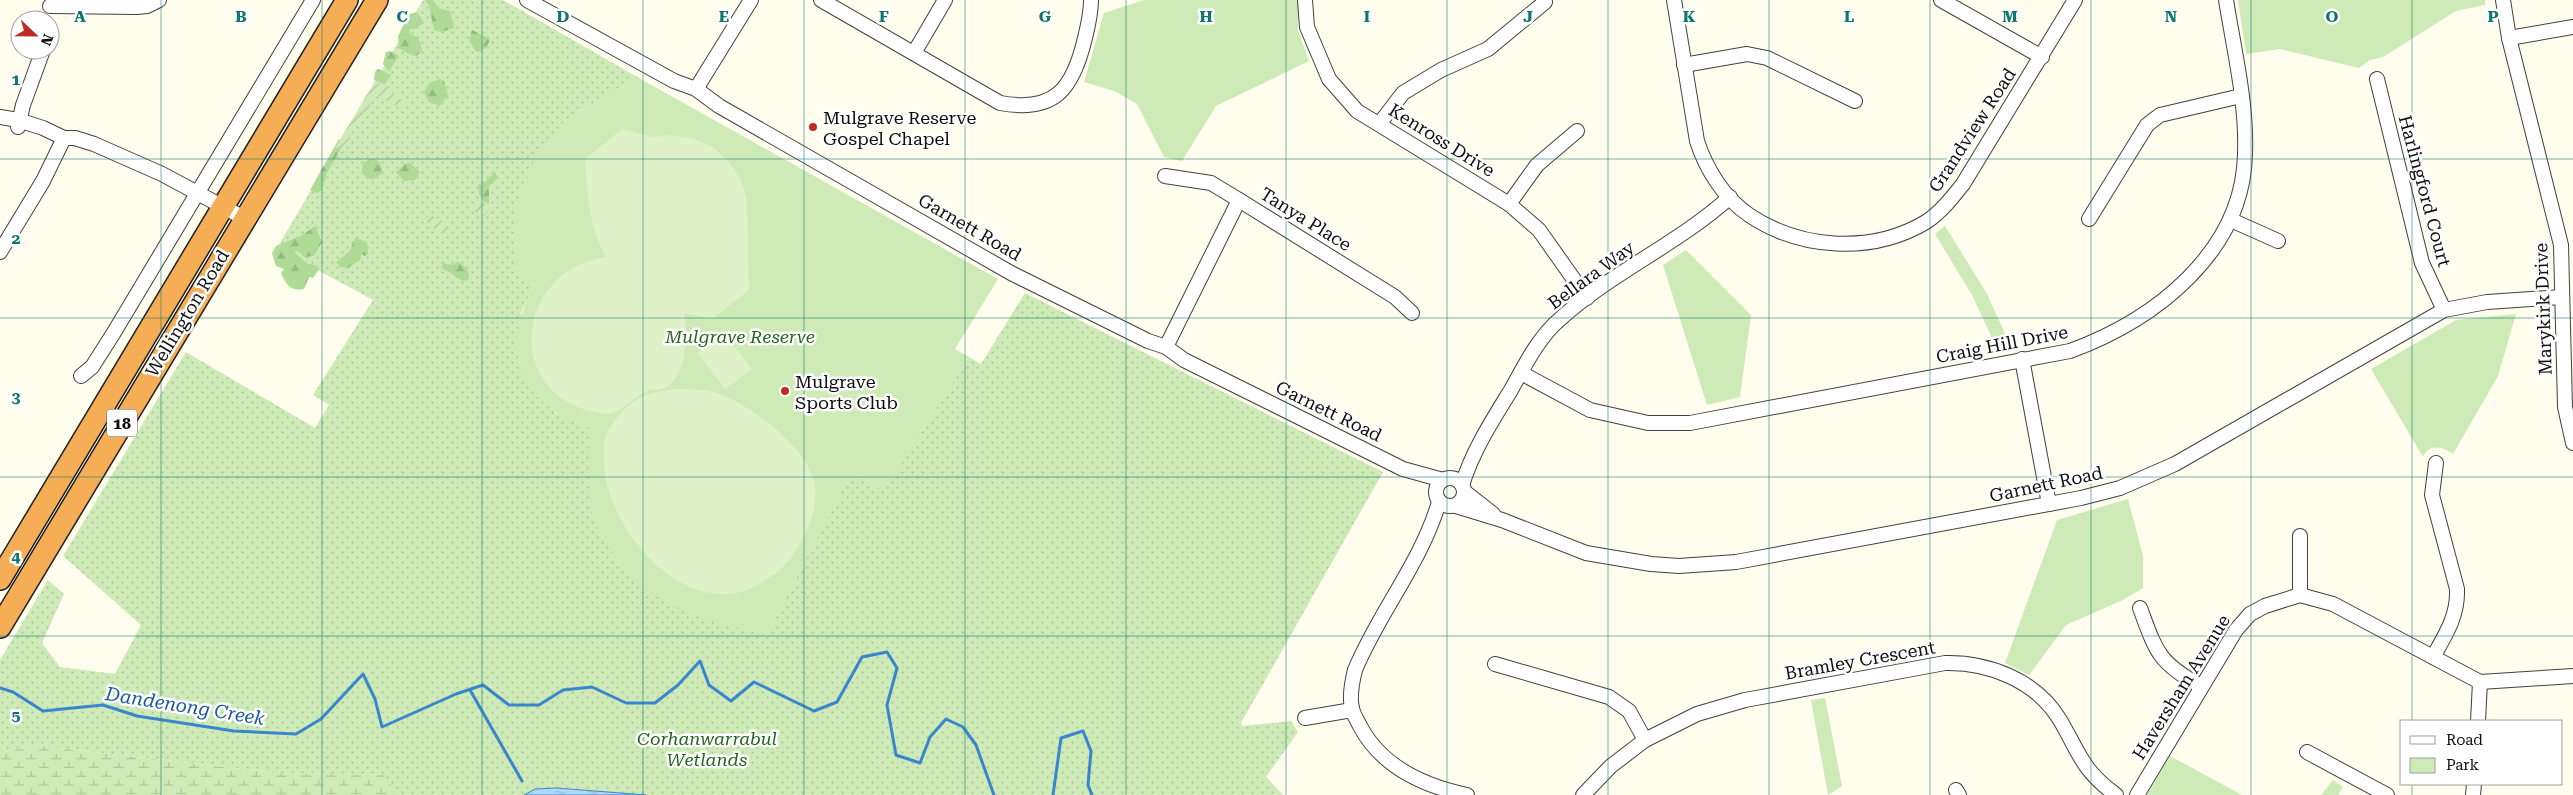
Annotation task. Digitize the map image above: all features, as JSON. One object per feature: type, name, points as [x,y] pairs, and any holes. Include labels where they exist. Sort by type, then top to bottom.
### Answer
[{"type":"highway","name":"Wellington Road","points":[[0,579],[348,0]]},
{"type":"highway","name":"Wellington Road","points":[[0,627],[244,218],[377,0]]},
{"type":"street","points":[[50,9],[137,7],[147,6],[159,0]]},
{"type":"street","points":[[81,376],[96,360],[313,0]]},
{"type":"street","name":"Garnett Road","points":[[527,0],[674,81],[696,89],[719,106],[1011,273],[1148,341],[1166,347],[1184,360],[1403,469],[1455,483],[1502,520]]},
{"type":"street","points":[[696,89],[751,0]]},
{"type":"street","points":[[821,0],[1000,103],[1020,107],[1037,105],[1052,99],[1069,84],[1079,65],[1091,0]]},
{"type":"street","points":[[914,53],[944,0]]},
{"type":"street","name":"Kenross Drive","points":[[1305,0],[1307,27],[1329,79],[1357,111],[1380,123],[1509,204],[1539,230],[1586,298]]},
{"type":"street","name":"Grandview Road","points":[[1674,0],[1697,141],[1711,172],[1727,194],[1749,215],[1804,239],[1827,244],[1868,242],[1906,232],[1927,221],[1947,205],[1964,184],[2075,0]]},
{"type":"street","points":[[1942,0],[2042,57]]},
{"type":"street","name":"Craig Hill Drive","points":[[1520,373],[1590,410],[1648,422],[1690,423],[2070,351],[2095,342],[2174,293],[2208,258],[2231,220],[2244,172],[2245,140],[2226,0]]},
{"type":"street","name":"Marykirk Drive","points":[[2503,0],[2509,38],[2561,245],[2565,407],[2572,437]]},
{"type":"street","points":[[1380,123],[1403,93],[1441,70],[1488,49],[1545,2]]},
{"type":"street","points":[[2509,38],[2573,27]]},
{"type":"street","points":[[1684,65],[1747,54],[1766,58],[1856,102]]},
{"type":"street","points":[[20,123],[40,60]]},
{"type":"street","name":"Harlingford Court","points":[[2377,79],[2422,263],[2444,310]]},
{"type":"street","points":[[2089,219],[2147,125],[2160,116],[2240,96]]},
{"type":"street","points":[[0,118],[20,123],[62,144],[110,153],[146,166],[244,218]]},
{"type":"street","points":[[1509,204],[1537,165],[1577,131]]},
{"type":"street","points":[[0,252],[43,181],[62,144]]},
{"type":"street","points":[[1165,176],[1210,183],[1240,200]]},
{"type":"street","name":"Bellara Way","points":[[1455,483],[1542,336],[1559,319],[1586,298],[1688,231],[1727,194]]},
{"type":"street","name":"Tanya Place","points":[[1166,347],[1240,200],[1395,297],[1412,313]]},
{"type":"street","points":[[2231,220],[2278,241]]},
{"type":"street","name":"Garnett Road","points":[[1403,469],[1445,502],[1502,520],[1586,553],[1651,564],[1705,565],[1746,560],[2049,504],[2120,488],[2175,464],[2444,310],[2487,302],[2562,297]]},
{"type":"street","points":[[2022,359],[2049,504]]},
{"type":"street","points":[[2433,657],[2454,619],[2457,605],[2457,589],[2432,495],[2436,462]]},
{"type":"street","points":[[1455,483],[1462,500],[1445,502],[1437,486],[1455,483]]},
{"type":"street","points":[[1445,502],[1361,655],[1351,686],[1352,710],[1366,736],[1385,758],[1427,784],[1467,795]]},
{"type":"street","points":[[2300,536],[2300,595],[2332,604],[2480,682],[2573,676]]},
{"type":"street","name":"Haversham Avenue","points":[[2137,795],[2236,630],[2250,614],[2282,599],[2300,595]]},
{"type":"street","points":[[2140,608],[2155,649],[2181,675],[2201,686]]},
{"type":"street","name":"Bramley Crescent","points":[[1583,795],[1611,766],[1645,740],[1697,714],[1721,706],[1945,663],[1964,663],[2000,671],[2033,690],[2059,718],[2085,768],[2097,781],[2116,795]]},
{"type":"street","points":[[1495,664],[1609,697],[1628,711],[1645,740]]},
{"type":"street","points":[[2478,720],[2480,682]]},
{"type":"street","points":[[1305,718],[1352,710]]},
{"type":"street","points":[[2306,752],[2387,795]]},
{"type":"green space","name":"Corhanwarrabul Wetlands","points":[[423,0],[503,0],[639,78],[603,97],[564,122],[533,287],[521,313],[555,413],[590,428],[589,471],[591,508],[603,539],[766,636],[850,474],[884,490],[969,357],[981,364],[1025,293],[1383,472],[1241,723],[1242,726],[1291,721],[1298,732],[1266,777],[1283,795],[399,795],[382,775],[276,773],[33,745],[0,753],[0,660],[48,580],[64,594],[42,643],[60,667],[115,674],[141,625],[63,556],[186,352],[315,428],[329,405],[313,395],[373,300],[277,248]]},
{"type":"green space","points":[[425,0],[433,0],[438,8],[450,11],[454,28],[441,32],[434,30],[429,6]]},
{"type":"green space","points":[[1144,0],[1298,0],[1298,31],[1309,61],[1216,106],[1182,161],[1164,157],[1137,104],[1114,91],[1084,82],[1104,13]]},
{"type":"green space","points":[[2238,0],[2485,0],[2485,5],[2456,11],[2383,57],[2370,60],[2359,68],[2280,49],[2246,54]]},
{"type":"green space","points":[[417,12],[422,19],[422,24],[415,29],[410,29],[409,33],[420,41],[422,50],[417,56],[411,55],[399,48],[398,36],[409,14]]},
{"type":"green space","points":[[472,30],[490,39],[487,46],[481,51],[476,52],[469,40]]},
{"type":"green space","points":[[390,51],[399,56],[389,71],[383,64],[386,52]]},
{"type":"green space","points":[[378,69],[391,75],[385,84],[374,80],[375,72]]},
{"type":"green space","name":"Mulgrave Reserve","points":[[639,78],[998,279],[955,349],[969,357],[884,491],[850,475],[766,636],[711,620],[679,608],[651,592],[624,567],[603,538],[591,508],[589,428],[567,419],[539,399],[528,385],[521,370],[517,354],[520,322],[525,304],[533,287],[515,274],[516,208],[535,157],[564,122],[603,97]]},
{"type":"green space","points":[[440,79],[444,81],[448,95],[440,106],[429,102],[424,93],[429,83]]},
{"type":"green space","points":[[375,81],[388,88],[405,103],[401,105],[393,104],[374,94],[366,115],[352,131],[349,141],[341,149],[335,148]]},
{"type":"green space","points":[[622,129],[652,137],[670,135],[692,138],[713,147],[729,162],[741,180],[747,200],[749,290],[712,319],[684,313],[686,343],[677,376],[671,384],[662,389],[646,392],[616,412],[609,414],[586,410],[559,397],[542,377],[533,354],[532,329],[540,304],[554,282],[577,266],[606,257],[592,222],[585,159]]},
{"type":"green space","points":[[339,139],[344,143],[327,173],[322,190],[317,193],[310,190]]},
{"type":"green space","points":[[372,159],[379,162],[382,169],[379,176],[372,179],[365,176],[362,169],[365,162]]},
{"type":"green space","points":[[406,163],[410,163],[420,172],[415,180],[404,181],[396,172]]},
{"type":"green space","points":[[495,172],[498,178],[489,186],[489,204],[480,196],[479,184],[482,185]]},
{"type":"green space","points":[[480,197],[485,204],[489,205],[490,202],[488,211],[484,216],[473,211],[472,208]]},
{"type":"green space","points":[[431,215],[443,222],[452,233],[447,236],[436,231],[427,222],[427,218]]},
{"type":"green space","points":[[315,226],[322,242],[314,256],[304,257],[298,251],[294,252],[308,264],[315,265],[319,269],[313,278],[309,277],[304,289],[292,288],[285,281],[281,273],[284,269],[276,266],[272,253],[276,246],[301,236]]},
{"type":"green space","points":[[1945,226],[1987,294],[2013,351],[1999,353],[1972,295],[1935,234]]},
{"type":"green space","points":[[355,238],[367,242],[368,254],[365,256],[361,254],[360,260],[348,268],[340,267],[336,262],[349,252]]},
{"type":"green space","points":[[1686,250],[1751,315],[1740,397],[1707,405],[1663,265]]},
{"type":"green space","points":[[457,262],[467,269],[468,280],[463,281],[442,268],[443,263],[452,265]]},
{"type":"green space","points":[[2516,314],[2498,376],[2453,454],[2440,448],[2432,448],[2423,457],[2371,369],[2456,320]]},
{"type":"green space","points":[[725,333],[752,370],[725,389],[698,353]]},
{"type":"green space","points":[[675,389],[705,390],[720,394],[737,402],[755,413],[788,440],[801,455],[810,471],[815,486],[815,496],[809,525],[801,543],[787,563],[761,583],[733,593],[706,592],[679,581],[654,563],[633,539],[617,512],[607,484],[604,457],[606,435],[621,413],[636,400],[649,394]]},
{"type":"green space","points":[[2128,499],[2143,556],[2143,588],[2123,600],[2066,625],[2029,675],[2005,663],[2057,520]]},
{"type":"green space","points":[[1825,698],[1842,786],[1828,795],[1811,700]]},
{"type":"green space","points":[[33,745],[276,773],[383,775],[399,795],[0,795],[0,753]]},
{"type":"green space","points":[[2170,756],[2242,795],[2147,795]]},
{"type":"green space","points":[[2333,780],[2343,787],[2338,795],[2321,795]]},
{"type":"water","points":[[556,788],[646,795],[524,795],[535,789]]},
{"type":"waterway","name":"Dandenong Creek","points":[[0,688],[13,692],[43,711],[103,705],[137,716],[234,731],[296,734],[321,719],[363,674],[375,699],[382,727],[456,694],[483,685],[509,705],[539,705],[563,690],[592,687],[626,703],[655,703],[678,685],[700,661],[709,685],[731,701],[754,682],[814,711],[837,702],[862,657],[887,652],[897,668],[887,705],[896,755],[920,763],[930,737],[946,719],[963,727],[976,745],[994,795]]},
{"type":"waterway","points":[[470,690],[522,781]]},
{"type":"waterway","name":"Dandenong Creek","points":[[1053,795],[1061,738],[1083,731],[1091,751],[1088,785],[1092,795]]},
{"type":"place","name":"Mulgrave Reserve Gospel Chapel","points":[[813,127]]},
{"type":"place","name":"Mulgrave Sports Club","points":[[785,391]]}]
